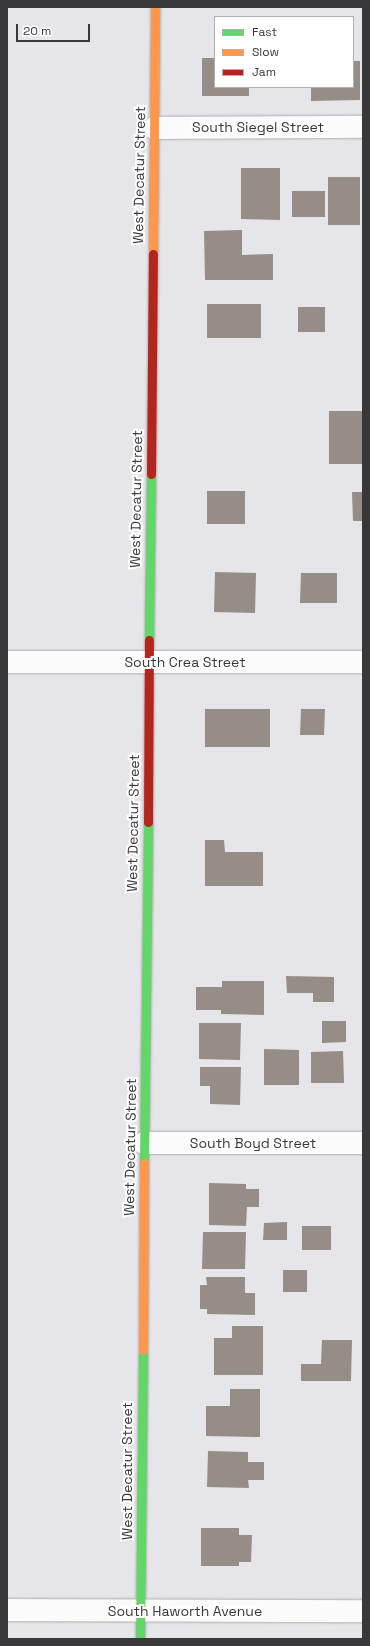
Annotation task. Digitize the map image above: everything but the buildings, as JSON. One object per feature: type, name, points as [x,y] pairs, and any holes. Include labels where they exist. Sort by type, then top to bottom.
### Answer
[{"type":"street","name":"West Decatur Street","points":[[140,1639],[155,7]]},
{"type":"street","name":"South Siegel Street","points":[[154,128],[363,127]]},
{"type":"street","name":"South Crea Street","points":[[7,662],[363,662]]},
{"type":"street","name":"South Boyd Street","points":[[144,1143],[363,1143]]},
{"type":"street","name":"South Haworth Avenue","points":[[7,1610],[363,1611]]},
{"type":"traffic: fast","points":[[149,640],[151,474]]},
{"type":"traffic: fast","points":[[144,1163],[148,822]]},
{"type":"traffic: fast","points":[[140,1639],[143,1350]]},
{"type":"traffic: slow","points":[[153,254],[155,7]]},
{"type":"traffic: slow","points":[[143,1350],[144,1163]]},
{"type":"traffic: jam","points":[[151,474],[153,254]]},
{"type":"traffic: jam","points":[[148,822],[149,640]]}]
